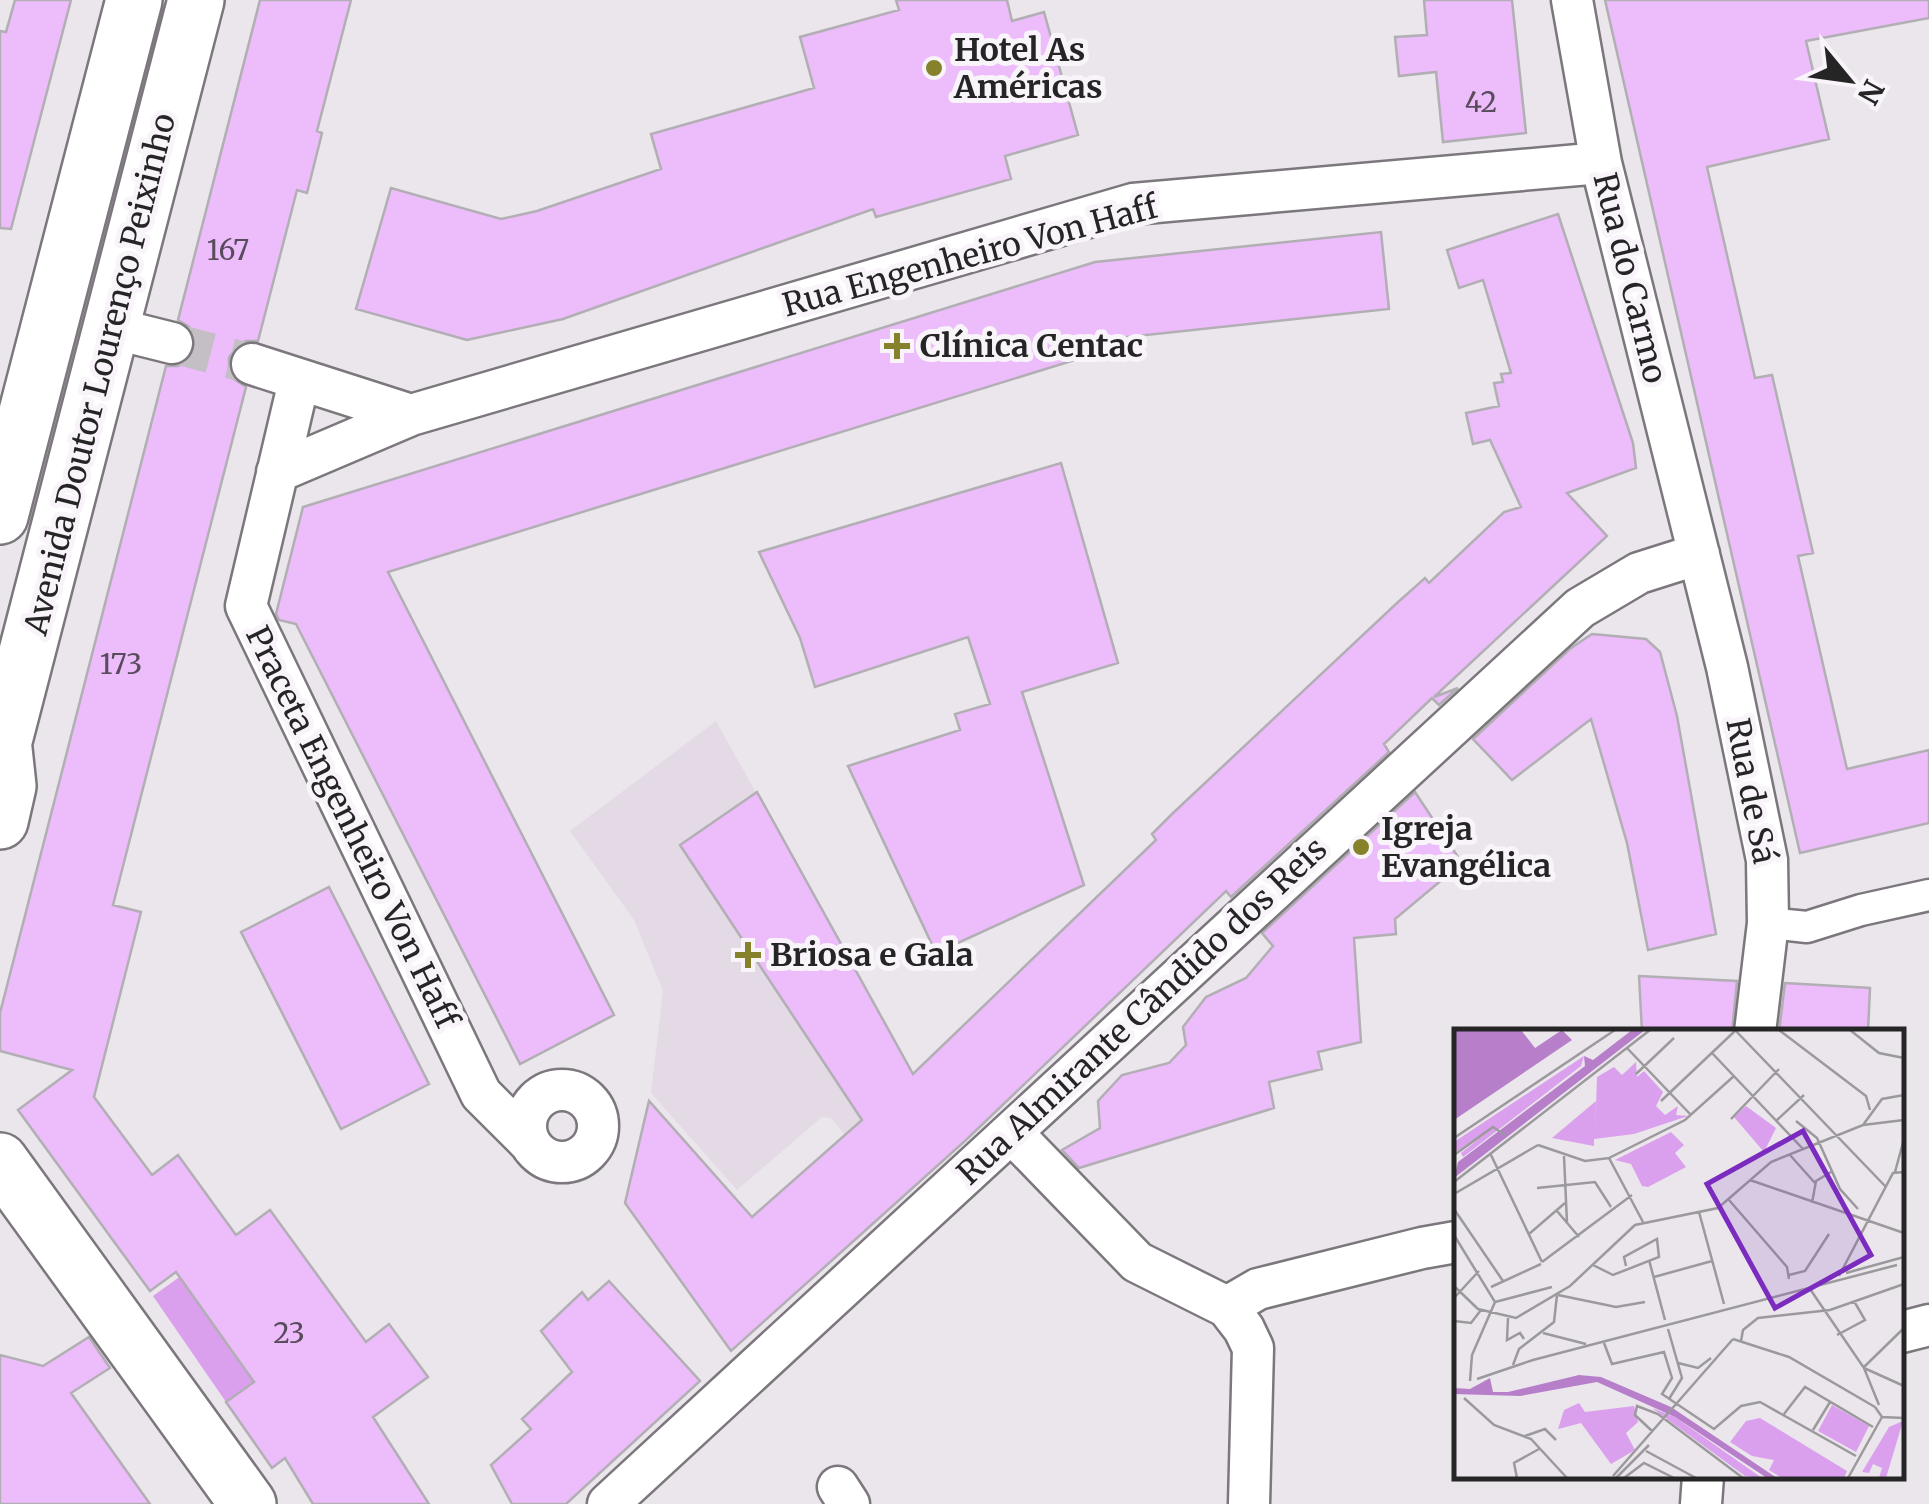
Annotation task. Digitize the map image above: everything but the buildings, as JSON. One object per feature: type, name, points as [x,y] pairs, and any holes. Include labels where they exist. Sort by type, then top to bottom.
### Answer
[{"type":"main road","name":"Avenida Doutor Lourenço Peixinho","points":[[0,516],[134,0]]},
{"type":"main road","name":"Avenida Doutor Lourenço Peixinho","points":[[0,821],[8,786],[2,752],[196,0]]},
{"type":"main road","points":[[0,1161],[248,1504]]},
{"type":"street","name":"Rua do Carmo","points":[[1572,0],[1601,164],[1699,554]]},
{"type":"street","name":"Rua Engenheiro Von Haff","points":[[277,472],[412,415],[1134,204],[1601,164]]},
{"type":"street","points":[[112,328],[172,344]]},
{"type":"street","points":[[252,364],[412,415]]},
{"type":"street","name":"Praceta Engenheiro Von Haff","points":[[299,381],[246,606],[481,1094],[547,1159],[571,1162],[582,1156],[597,1136],[596,1114],[582,1096],[560,1090],[539,1098],[481,1094]]},
{"type":"street","name":"Rua de Sá","points":[[1699,554],[1767,860],[1768,924],[1755,1029]]},
{"type":"street","name":"Rua Almirante Cândido dos Reis","points":[[608,1504],[1580,608],[1639,573],[1699,554]]},
{"type":"street","points":[[1768,924],[1807,927],[1929,895]]},
{"type":"street","points":[[529,1142],[527,1118],[539,1098]]},
{"type":"street","points":[[1012,1133],[1138,1262],[1227,1308],[1244,1329],[1253,1348],[1249,1504]]},
{"type":"street","points":[[1227,1308],[1258,1289],[1454,1242]]},
{"type":"street","points":[[1904,1331],[1929,1325]]},
{"type":"street","points":[[1700,1504],[1704,1479]]},
{"type":"shaded area","name":"Briosa e Gala","points":[[716,721],[913,1074],[966,1140],[908,1192],[862,1121],[845,1135],[831,1118],[822,1117],[737,1190],[651,1093],[663,991],[634,920],[570,831]]},
{"type":"shaded area","points":[[192,1268],[196,1300],[254,1382],[226,1402],[153,1296]]},
{"type":"tunnel","points":[[172,343],[252,364]]},
{"type":"place","name":"Hotel As Américas","points":[[934,68]]},
{"type":"place","name":"Clínica Centac","points":[[897,346]]},
{"type":"place","name":"Igreja Evangélica","points":[[1361,847]]},
{"type":"place","name":"Briosa e Gala","points":[[748,955]]}]
